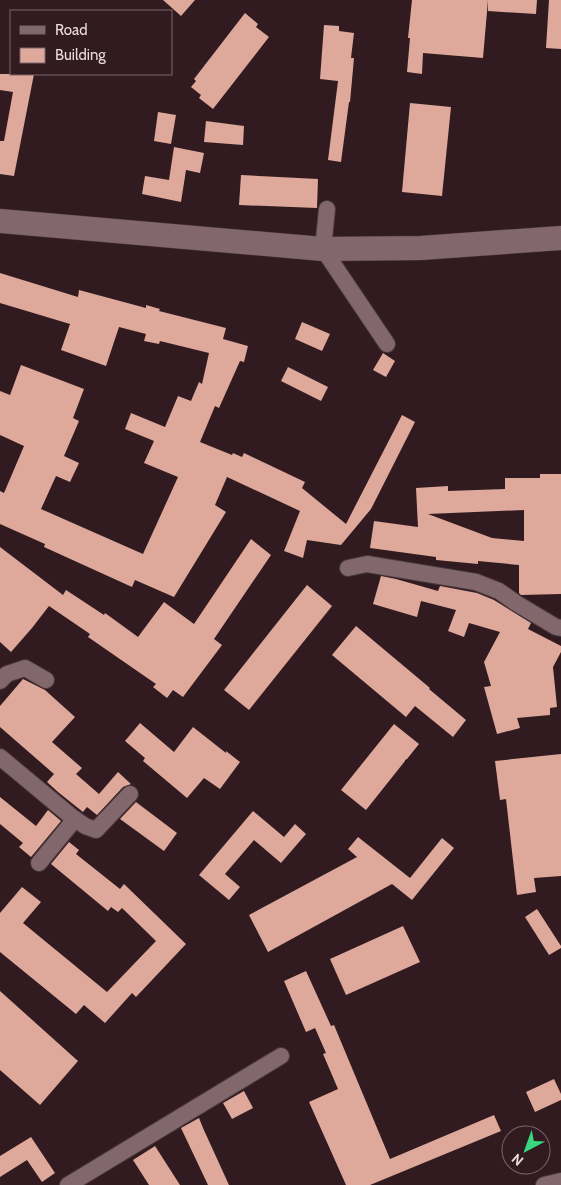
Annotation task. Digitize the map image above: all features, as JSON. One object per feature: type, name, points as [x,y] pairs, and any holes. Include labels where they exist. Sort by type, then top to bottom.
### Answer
[{"type":"main road","points":[[0,221],[324,249],[421,248],[561,238]]},
{"type":"street","points":[[327,209],[324,249],[387,344]]},
{"type":"street","points":[[348,568],[367,564],[476,582],[499,591],[556,627],[561,628]]},
{"type":"street","points":[[0,681],[7,674],[25,668],[46,680]]},
{"type":"street","points":[[0,757],[75,819],[85,826],[96,830],[130,794]]},
{"type":"street","points":[[39,863],[75,819]]},
{"type":"street","points":[[68,1185],[281,1056]]},
{"type":"street","points":[[544,1185],[561,1181]]},
{"type":"building","points":[[163,0],[195,0],[181,16]]},
{"type":"building","points":[[412,0],[488,0],[483,58],[423,53],[422,74],[407,72]]},
{"type":"building","points":[[488,0],[537,0],[536,14],[488,11]]},
{"type":"building","points":[[549,0],[561,0],[561,49],[546,48]]},
{"type":"building","points":[[245,13],[258,24],[256,27],[269,37],[213,109],[199,98],[201,95],[191,87],[196,81],[194,79]]},
{"type":"building","points":[[324,25],[339,26],[339,31],[354,33],[351,58],[354,58],[350,102],[341,162],[328,160],[338,81],[320,79]]},
{"type":"building","points":[[0,74],[34,75],[14,176],[0,174],[0,141],[4,141],[13,92],[0,90]]},
{"type":"building","points":[[410,103],[451,107],[442,196],[402,192]]},
{"type":"building","points":[[158,112],[176,115],[171,144],[154,141]]},
{"type":"building","points":[[206,121],[244,126],[243,145],[204,142]]},
{"type":"building","points":[[174,147],[204,153],[200,173],[186,170],[181,202],[142,194],[145,176],[169,180]]},
{"type":"building","points":[[241,175],[318,179],[317,208],[239,205]]},
{"type":"building","points":[[0,273],[78,297],[79,290],[146,308],[146,305],[160,309],[159,311],[226,328],[223,339],[248,346],[244,362],[240,361],[219,408],[215,406],[200,442],[232,455],[233,453],[242,457],[244,453],[305,482],[302,488],[346,524],[402,415],[415,422],[371,509],[341,545],[307,540],[303,558],[284,551],[300,511],[227,477],[215,505],[226,512],[174,597],[135,580],[132,587],[44,547],[45,544],[0,524],[0,491],[4,493],[24,446],[0,435],[0,391],[10,395],[21,365],[84,389],[73,418],[79,421],[64,456],[79,463],[70,482],[56,476],[41,509],[143,554],[178,477],[144,463],[154,441],[125,429],[131,413],[165,427],[178,396],[191,401],[199,382],[202,384],[209,353],[160,341],[159,344],[144,341],[146,334],[119,327],[106,366],[61,350],[70,324],[0,303]]},
{"type":"building","points":[[302,322],[330,334],[322,351],[295,339]]},
{"type":"building","points":[[383,353],[395,361],[386,377],[373,370]]},
{"type":"building","points":[[288,367],[328,387],[321,401],[281,381]]},
{"type":"building","points":[[540,474],[561,474],[561,594],[521,595],[519,593],[519,565],[478,561],[478,564],[436,560],[436,557],[370,548],[374,521],[418,527],[416,488],[448,486],[448,491],[505,489],[505,478],[540,478]],"holes":[[[524,510],[524,541],[492,538],[428,514]]]},
{"type":"building","points":[[251,539],[271,555],[214,639],[222,645],[183,697],[173,690],[167,698],[153,687],[156,684],[88,637],[90,634],[49,606],[11,652],[0,642],[0,547],[63,595],[66,590],[104,615],[105,613],[138,637],[164,602],[194,624]]},
{"type":"building","points":[[381,576],[438,591],[440,586],[477,593],[494,600],[531,623],[528,629],[561,646],[561,652],[553,667],[557,707],[550,708],[550,715],[517,718],[520,728],[497,734],[484,687],[491,686],[484,662],[500,632],[469,623],[464,637],[448,631],[456,610],[421,601],[417,617],[373,604]]},
{"type":"building","points":[[307,585],[332,606],[249,710],[224,690]]},
{"type":"building","points":[[356,626],[466,720],[453,737],[415,706],[406,717],[332,655]]},
{"type":"building","points":[[23,679],[45,690],[75,717],[52,742],[82,768],[76,774],[99,794],[118,772],[131,784],[123,787],[97,815],[87,807],[83,812],[58,792],[47,782],[54,774],[0,727],[0,706]]},
{"type":"building","points":[[140,723],[174,752],[193,727],[240,762],[220,789],[204,778],[187,798],[143,761],[145,758],[125,741]]},
{"type":"building","points":[[394,724],[419,744],[366,810],[341,790]]},
{"type":"building","points":[[561,754],[561,876],[534,878],[536,892],[517,895],[506,799],[500,800],[495,761]]},
{"type":"building","points":[[0,797],[36,826],[48,810],[61,821],[31,857],[19,847],[23,843],[0,824]]},
{"type":"building","points":[[136,802],[177,833],[164,851],[120,819]]},
{"type":"building","points":[[253,811],[284,837],[295,824],[306,834],[281,863],[254,840],[225,874],[240,887],[229,900],[199,875]]},
{"type":"building","points":[[358,837],[410,878],[442,838],[454,848],[412,900],[392,884],[268,952],[249,915],[357,857],[348,849]]},
{"type":"building","points":[[69,842],[79,850],[76,854],[120,889],[124,884],[186,944],[136,997],[132,993],[105,1023],[84,1005],[76,1014],[0,952],[0,913],[22,887],[41,902],[23,923],[107,992],[156,941],[122,908],[118,912],[111,907],[108,911],[51,864]]},
{"type":"building","points":[[537,909],[561,946],[561,948],[549,955],[525,917]]},
{"type":"building","points":[[403,926],[420,962],[346,995],[330,959]]},
{"type":"building","points":[[306,971],[331,1026],[334,1025],[390,1159],[494,1115],[501,1131],[370,1185],[346,1185],[309,1102],[338,1089],[323,1054],[326,1053],[315,1028],[306,1032],[284,981]]},
{"type":"building","points":[[0,991],[78,1061],[40,1105],[0,1070]]},
{"type":"building","points":[[554,1079],[561,1094],[561,1100],[535,1112],[526,1092]]},
{"type":"building","points":[[244,1091],[253,1108],[232,1119],[223,1103]]},
{"type":"building","points":[[199,1118],[229,1185],[208,1185],[181,1128]]},
{"type":"building","points":[[31,1137],[55,1173],[42,1182],[27,1160],[0,1177],[0,1156]]},
{"type":"building","points":[[155,1146],[180,1185],[149,1185],[133,1160]]}]
